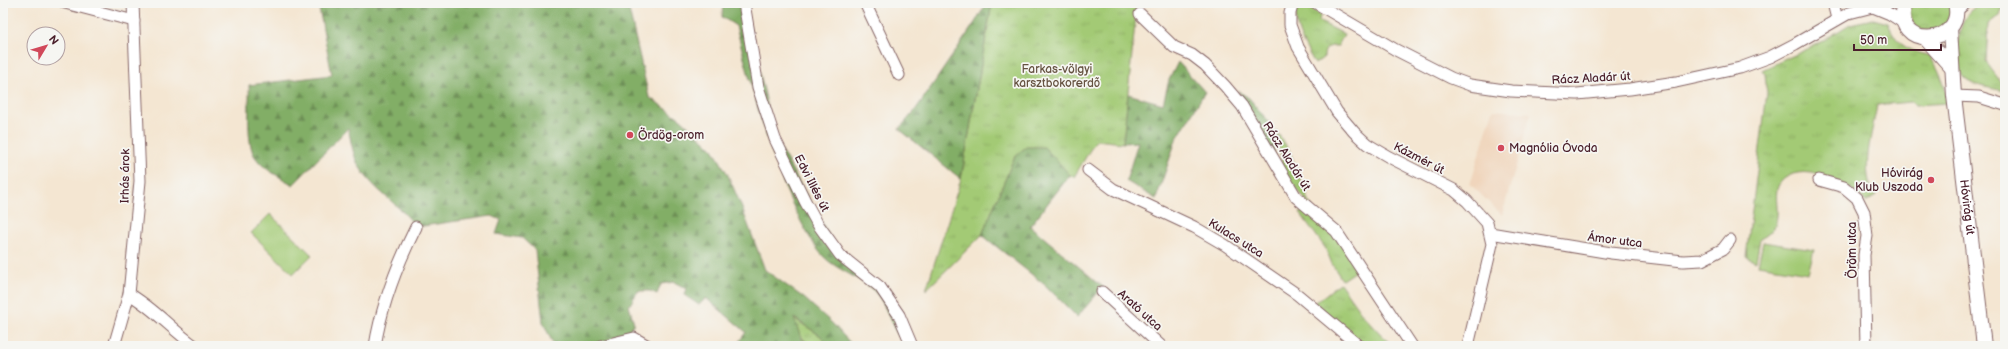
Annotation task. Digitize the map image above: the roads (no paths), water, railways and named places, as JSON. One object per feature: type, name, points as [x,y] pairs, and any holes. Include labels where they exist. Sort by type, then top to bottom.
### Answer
[{"type":"street","points":[[65,3],[134,21]]},
{"type":"street","name":"Irhás árok","points":[[114,346],[129,294],[140,181],[133,3]]},
{"type":"street","name":"Edvi Illés út","points":[[744,3],[758,87],[775,139],[804,201],[817,223],[840,255],[880,287],[899,315],[912,346]]},
{"type":"street","points":[[865,3],[899,75]]},
{"type":"street","name":"Kázmér út","points":[[1293,3],[1290,13],[1290,25],[1298,47],[1337,112],[1354,132],[1367,144],[1389,157],[1454,190],[1468,201],[1487,223],[1492,244],[1468,346]]},
{"type":"street","name":"Rácz Aladár út","points":[[1316,3],[1396,50],[1451,78],[1470,85],[1522,93],[1599,92],[1653,86],[1710,76],[1770,58],[1849,13],[1888,3]]},
{"type":"street","points":[[1833,3],[1837,19]]},
{"type":"street","points":[[1904,22],[1902,11],[1905,3]]},
{"type":"street","points":[[1926,39],[1938,37],[1950,28],[1956,16],[1959,5]]},
{"type":"street","points":[[1873,7],[1904,22],[1912,33],[1926,39],[1952,68]]},
{"type":"street","name":"Rácz Aladár út","points":[[1140,14],[1174,47],[1192,55],[1205,65],[1242,106],[1296,198],[1336,231],[1412,346]]},
{"type":"street","name":"Hóvirág út","points":[[1950,28],[1954,96],[1984,346]]},
{"type":"street","points":[[1954,96],[1979,97],[2005,105]]},
{"type":"street","name":"Kulacs utca","points":[[1088,170],[1113,189],[1194,227],[1225,245],[1298,295],[1359,346]]},
{"type":"street","name":"Öröm utca","points":[[1819,180],[1844,187],[1857,198],[1864,212],[1867,236],[1864,255],[1866,346]]},
{"type":"street","points":[[376,346],[378,326],[390,283],[416,227]]},
{"type":"street","name":"Ámor utca","points":[[1490,233],[1604,252],[1683,261],[1702,260],[1723,249],[1730,240]]},
{"type":"street","name":"Arató utca","points":[[1102,292],[1161,346]]},
{"type":"street","points":[[129,294],[142,301],[195,346]]},
{"type":"street","points":[[600,346],[634,338],[648,346]]},
{"type":"place","name":"Ördög-orom","points":[[630,135]]},
{"type":"place","name":"Magnólia Óvoda","points":[[1501,148]]},
{"type":"place","name":"Hóvirág Klub Uszoda","points":[[1931,180]]},
{"type":"park label","name":"Farkas-völgyi karsztbokorerdő","points":[[1057,76]]}]
